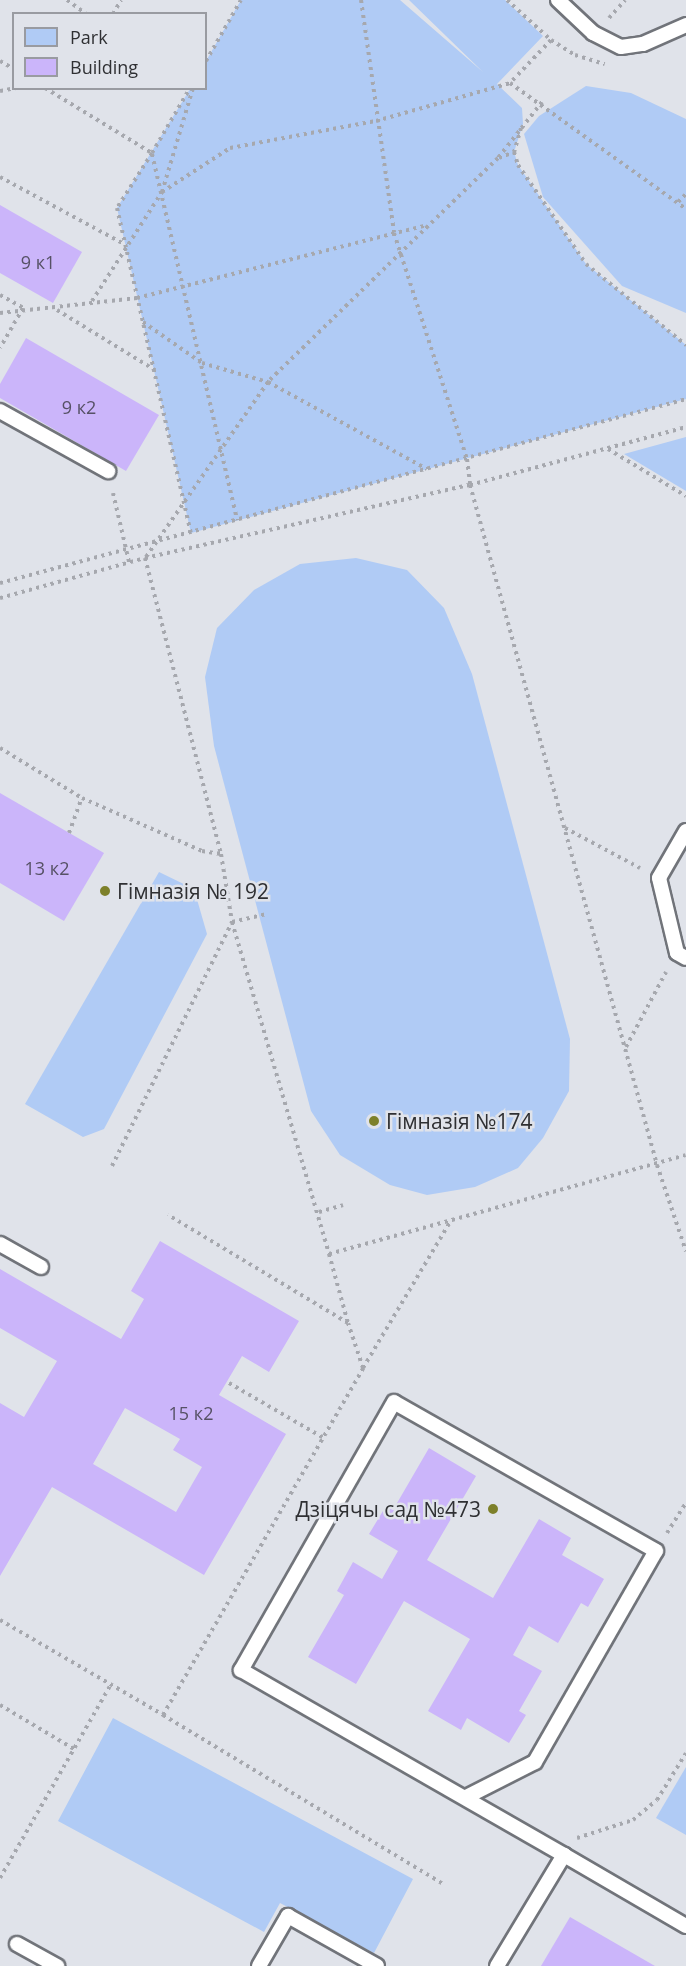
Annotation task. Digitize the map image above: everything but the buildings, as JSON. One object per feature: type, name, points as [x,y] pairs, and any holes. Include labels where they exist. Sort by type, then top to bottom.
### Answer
[{"type":"lane","points":[[558,0],[593,33],[621,47],[643,44],[686,25]]},
{"type":"lane","points":[[0,411],[108,471]]},
{"type":"lane","points":[[681,956],[659,878],[686,831]]},
{"type":"lane","points":[[0,1244],[41,1267]]},
{"type":"lane","points":[[466,1797],[535,1762],[656,1551],[394,1402],[241,1671],[466,1797],[686,1926]]},
{"type":"lane","points":[[497,1966],[564,1856]]},
{"type":"lane","points":[[259,1966],[288,1916],[377,1966]]},
{"type":"lane","points":[[17,1944],[57,1966]]},
{"type":"path","points":[[67,0],[83,12]]},
{"type":"path","points":[[207,59],[241,0]]},
{"type":"path","points":[[361,0],[376,121],[394,233],[402,248],[467,459],[470,485],[657,1165],[686,1251]]},
{"type":"path","points":[[601,27],[625,0]]},
{"type":"path","points":[[162,192],[230,148],[376,121],[510,83],[550,40]]},
{"type":"path","points":[[510,83],[542,102],[686,210]]},
{"type":"path","points":[[48,90],[152,153],[237,520]]},
{"type":"path","points":[[190,90],[117,208],[185,499],[190,533]]},
{"type":"path","points":[[92,301],[125,244],[162,192],[190,90]]},
{"type":"path","points":[[145,558],[160,541],[185,499],[268,382],[402,248],[498,158],[542,102]]},
{"type":"path","points":[[523,124],[514,152],[518,165],[586,264],[686,345]]},
{"type":"path","points":[[498,158],[514,152]]},
{"type":"path","points":[[0,177],[125,244]]},
{"type":"path","points":[[678,202],[686,194]]},
{"type":"path","points":[[0,313],[23,308],[57,310],[92,301],[137,298],[426,226]]},
{"type":"path","points":[[0,295],[23,308]]},
{"type":"path","points":[[0,348],[23,308]]},
{"type":"path","points":[[57,310],[156,370]]},
{"type":"path","points":[[142,322],[202,363],[268,382],[427,469]]},
{"type":"path","points":[[0,583],[686,399]]},
{"type":"path","points":[[0,598],[145,558],[470,485],[686,427]]},
{"type":"path","points":[[608,449],[686,496]]},
{"type":"path","points":[[108,471],[129,562]]},
{"type":"path","points":[[145,558],[221,854],[232,922],[320,1212],[348,1323],[363,1368]]},
{"type":"path","points":[[0,748],[82,798],[202,851],[221,854]]},
{"type":"path","points":[[69,833],[82,798]]},
{"type":"path","points":[[564,828],[659,878]]},
{"type":"path","points":[[232,922],[266,914]]},
{"type":"path","points":[[112,1166],[232,922]]},
{"type":"path","points":[[625,1048],[681,956]]},
{"type":"path","points":[[330,1254],[657,1165],[686,1155]]},
{"type":"path","points":[[320,1212],[343,1206]]},
{"type":"path","points":[[168,1215],[348,1323]]},
{"type":"path","points":[[163,1716],[322,1437],[450,1221]]},
{"type":"path","points":[[229,1383],[322,1437]]},
{"type":"path","points":[[656,1551],[686,1503]]},
{"type":"path","points":[[0,1620],[111,1684],[443,1884]]},
{"type":"path","points":[[0,1878],[111,1684]]},
{"type":"path","points":[[0,1706],[74,1749]]},
{"type":"path","points":[[564,1856],[578,1837],[633,1820],[657,1800],[686,1753]]},
{"type":"green space","points":[[241,0],[400,0],[483,72],[409,0],[505,0],[543,36],[497,84],[522,108],[523,124],[514,152],[518,165],[586,264],[686,345],[686,399],[191,533],[117,208],[189,90],[207,90],[207,59]]},
{"type":"green space","points":[[586,86],[631,93],[686,119],[686,313],[622,286],[543,197],[524,134],[539,116]]},
{"type":"green space","points":[[686,437],[686,491],[624,454]]},
{"type":"green space","points":[[356,558],[407,570],[444,608],[472,674],[570,1039],[569,1091],[543,1138],[518,1168],[475,1187],[427,1195],[390,1185],[340,1155],[311,1111],[214,746],[205,677],[217,628],[254,590],[300,564]]},
{"type":"green space","points":[[159,872],[194,889],[207,934],[104,1129],[83,1137],[25,1104]]},
{"type":"green space","points":[[113,1718],[413,1879],[374,1953],[280,1903],[264,1932],[58,1821]]},
{"type":"green space","points":[[686,1767],[686,1835],[656,1818]]},
{"type":"place","name":"Гімназія № 192","points":[[105,891]]},
{"type":"place","name":"Гімназія №174","points":[[374,1121]]},
{"type":"place","name":"Дзіцячы сад №473","points":[[493,1509]]}]
